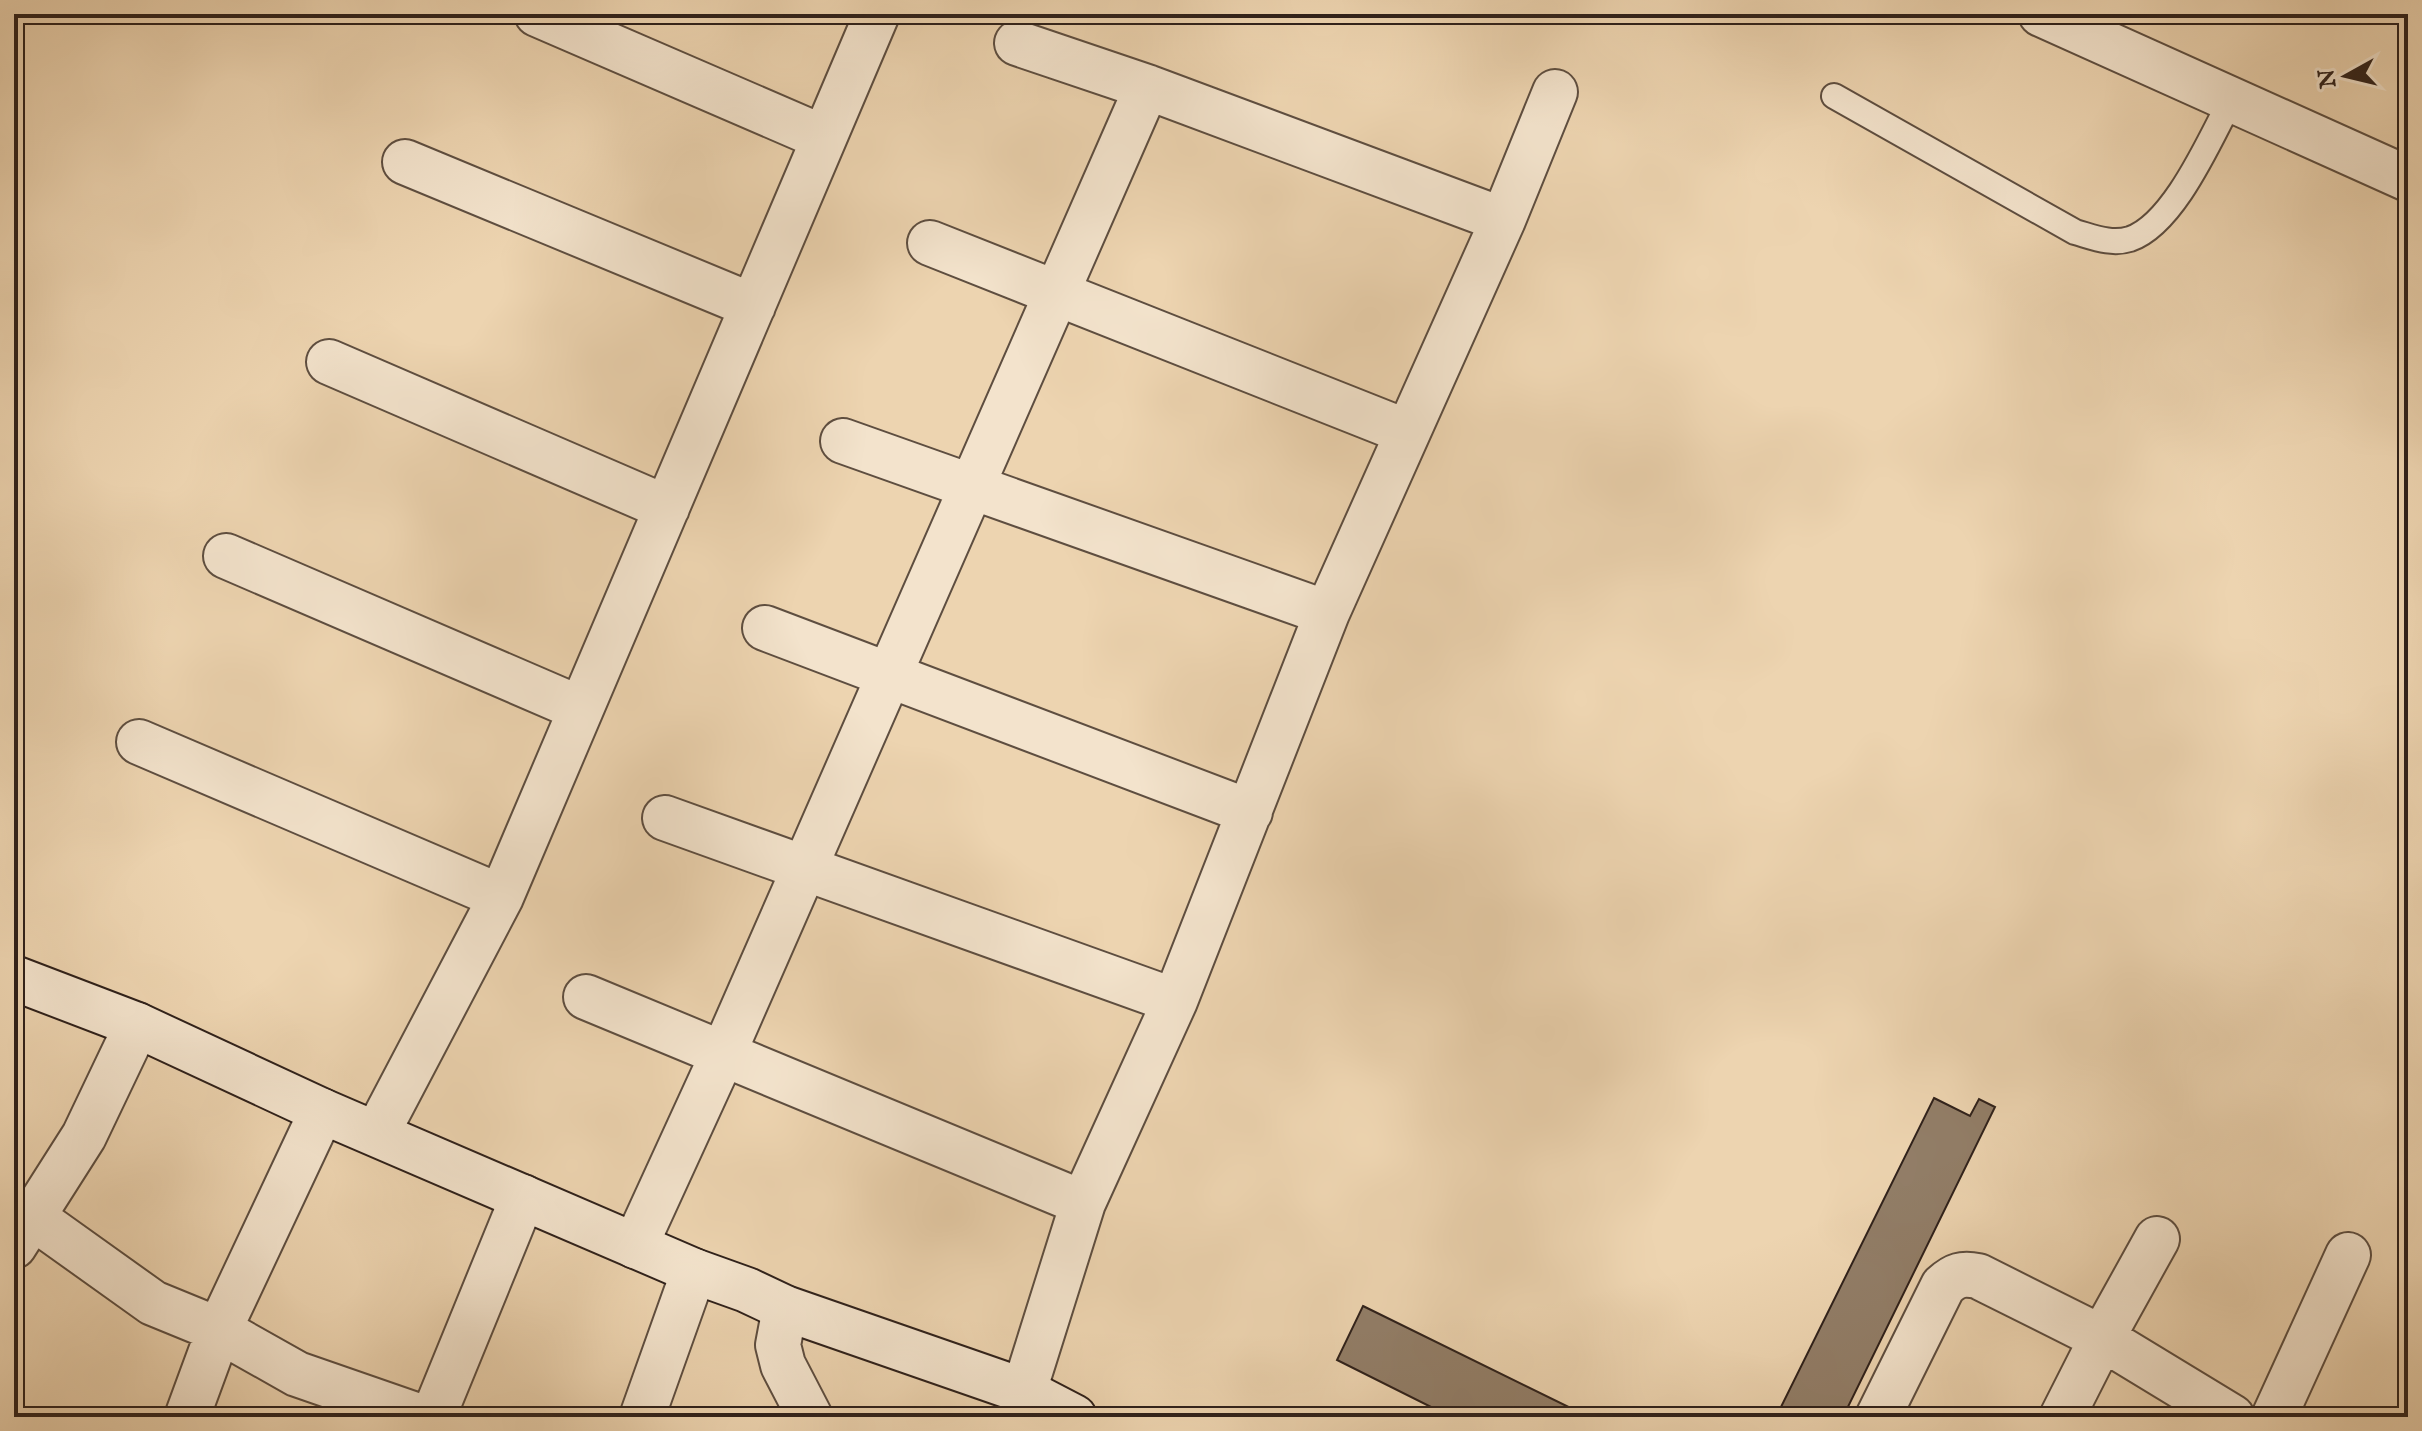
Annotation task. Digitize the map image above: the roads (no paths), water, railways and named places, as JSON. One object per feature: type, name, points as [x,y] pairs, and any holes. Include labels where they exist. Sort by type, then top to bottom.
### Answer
[{"type":"street","points":[[537,14],[824,138]]},
{"type":"street","points":[[377,1133],[501,897],[877,14]]},
{"type":"street","points":[[2041,14],[2408,179]]},
{"type":"street","points":[[1017,43],[1147,87],[1503,220]]},
{"type":"street","points":[[635,1246],[723,1054],[1147,87]]},
{"type":"street","points":[[1024,1391],[1083,1203],[1175,1001],[1327,613],[1503,220],[1555,92]]},
{"type":"street","points":[[405,162],[753,306]]},
{"type":"street","points":[[930,243],[1407,432]]},
{"type":"street","points":[[329,362],[667,508]]},
{"type":"street","points":[[843,441],[1327,613]]},
{"type":"street","points":[[226,556],[581,709]]},
{"type":"street","points":[[765,628],[1250,812]]},
{"type":"street","points":[[139,742],[501,897]]},
{"type":"street","points":[[665,818],[1175,1001]]},
{"type":"street","points":[[14,978],[137,1025],[322,1111],[694,1271],[785,1308],[1024,1391],[1074,1417]]},
{"type":"street","points":[[586,997],[1083,1203]]},
{"type":"street","points":[[137,1025],[84,1136],[24,1232],[153,1303],[219,1330],[297,1374],[421,1417]]},
{"type":"street","points":[[187,1417],[219,1330],[322,1111]]},
{"type":"street","points":[[433,1417],[523,1197]]},
{"type":"street","points":[[2062,1417],[2157,1239]]},
{"type":"street","points":[[2274,1417],[2348,1255]]},
{"type":"street","points":[[642,1417],[694,1271]]},
{"type":"street","points":[[1895,1411],[1943,1286],[1963,1273],[1978,1276],[2102,1338],[2232,1417]]},
{"type":"street","points":[[785,1308],[778,1345],[783,1365],[810,1417]]},
{"type":"lane","points":[[1834,96],[2075,232],[2109,241],[2130,239],[2152,226],[2181,192],[2231,100]]}]
